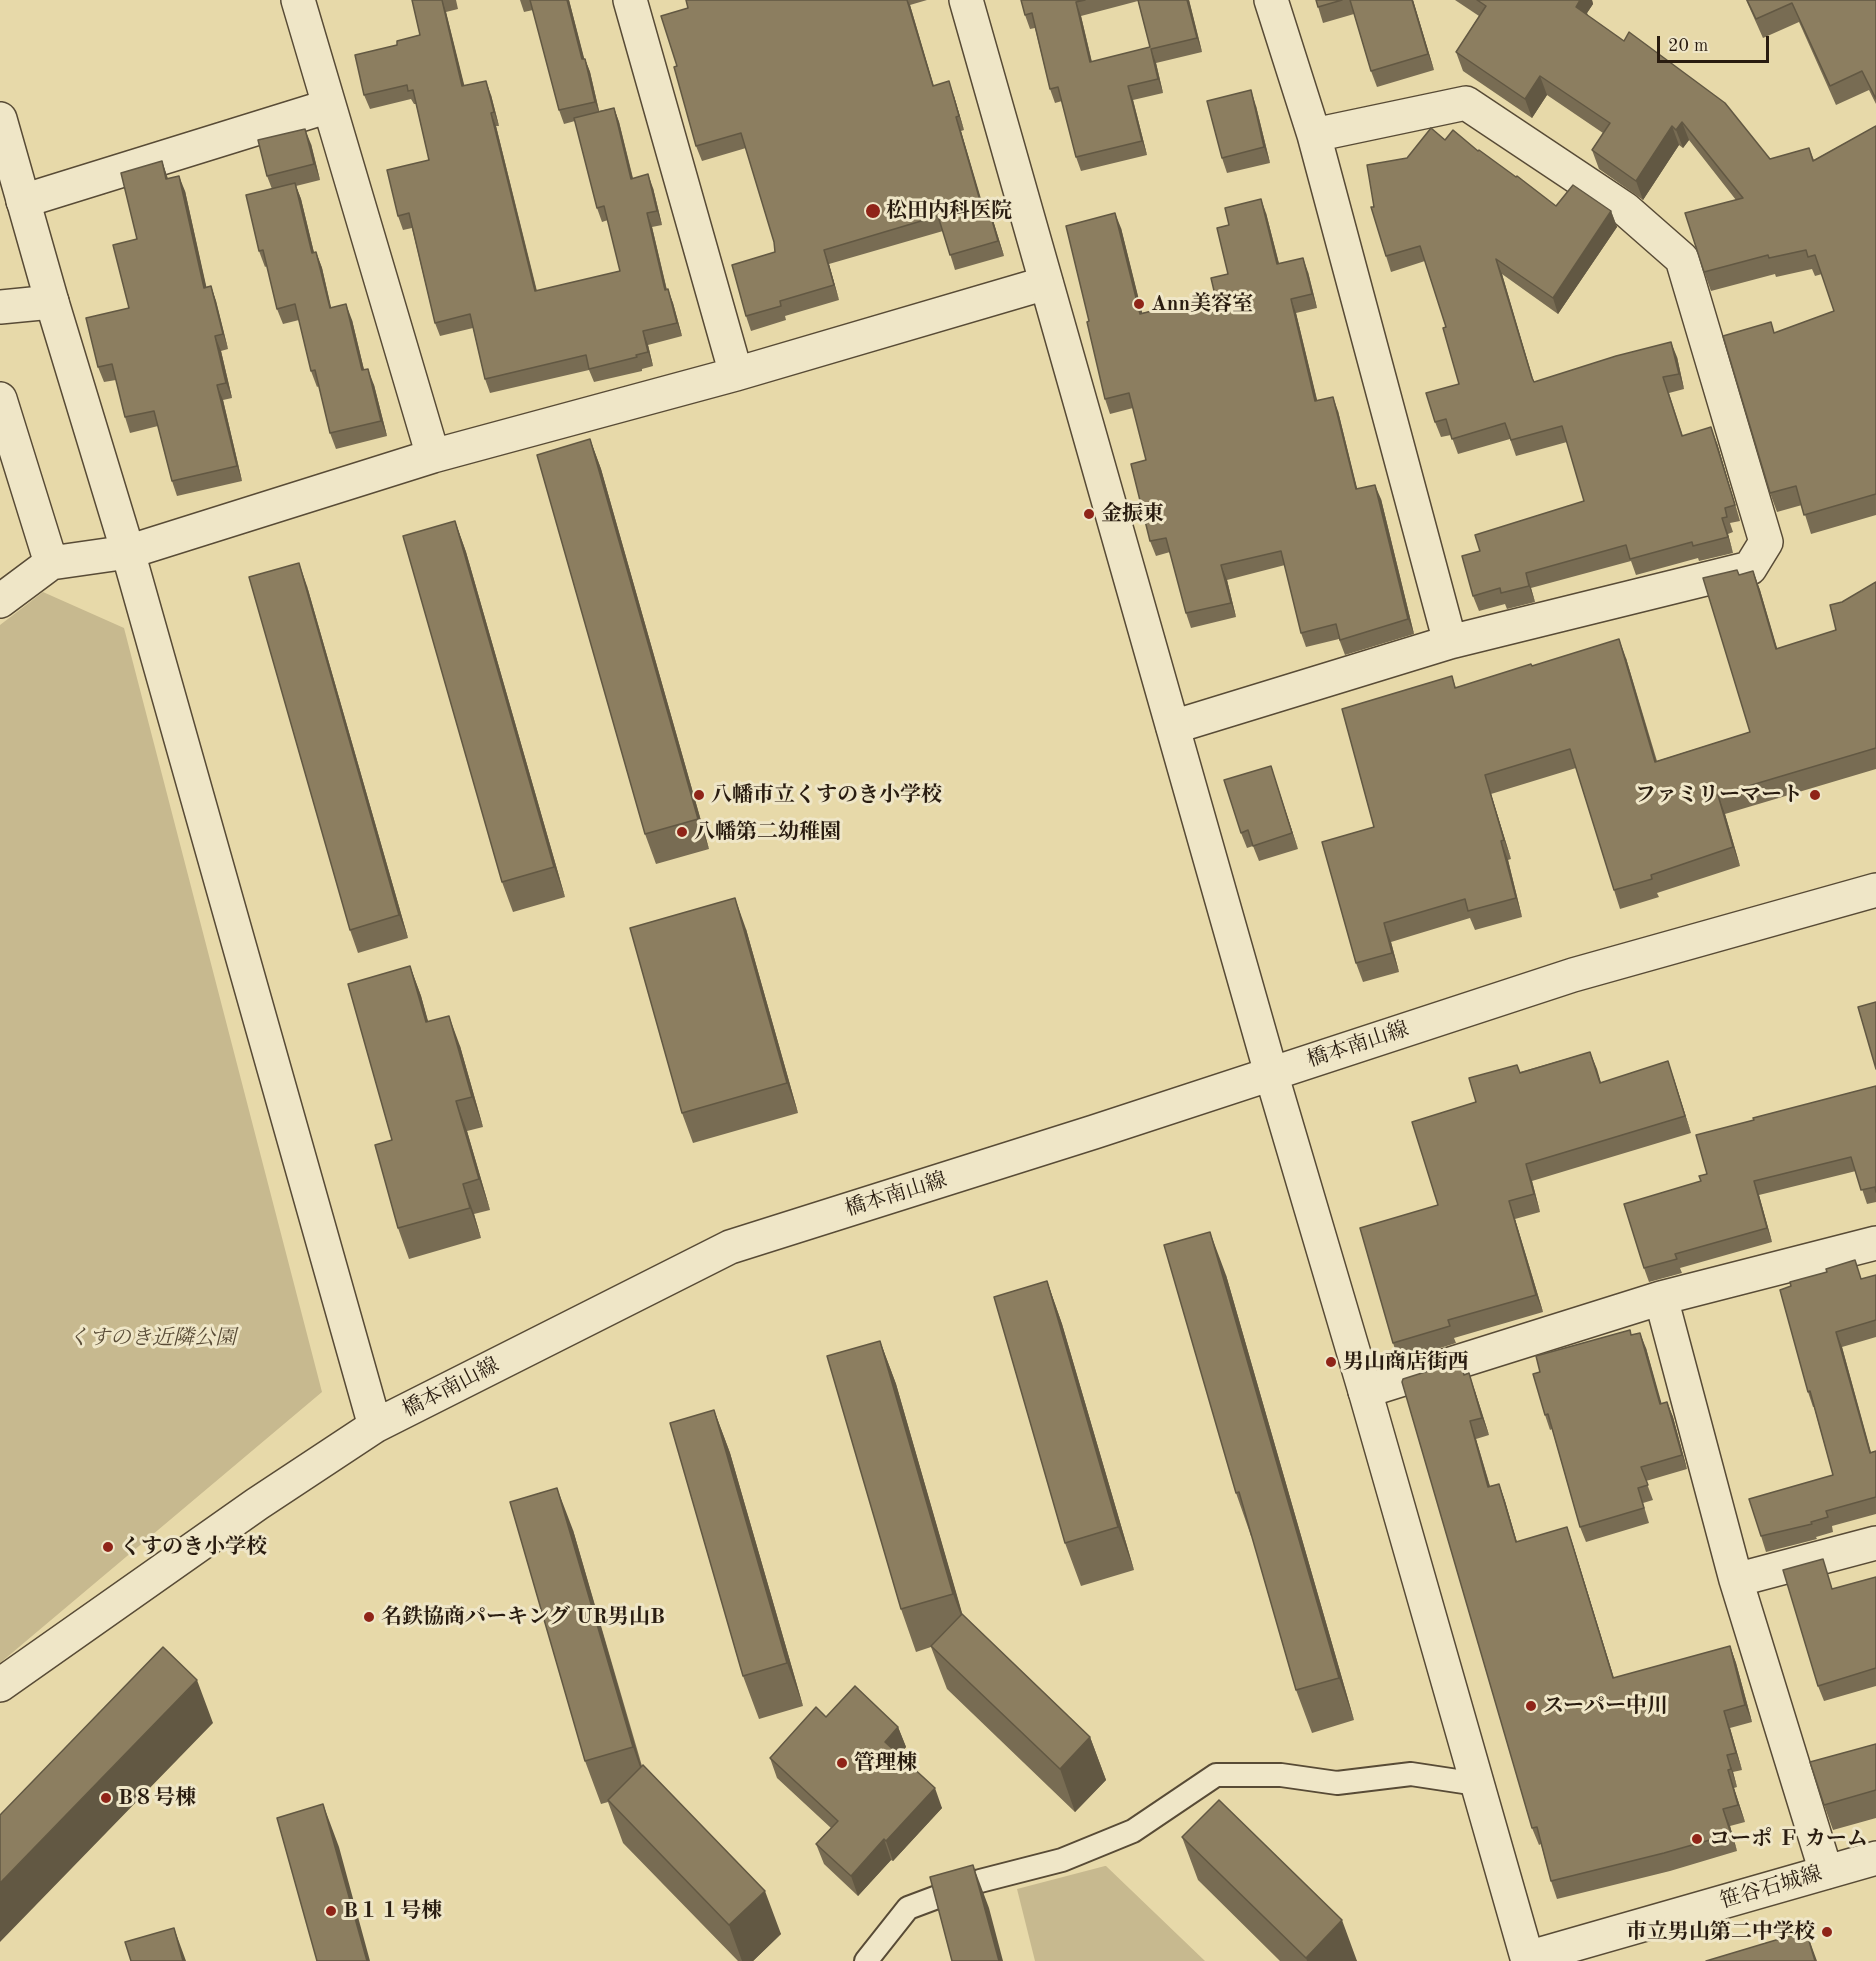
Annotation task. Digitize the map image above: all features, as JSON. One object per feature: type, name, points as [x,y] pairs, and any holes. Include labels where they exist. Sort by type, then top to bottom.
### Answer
[{"type":"street","points":[[298,0],[433,456]]},
{"type":"street","points":[[630,0],[736,374]]},
{"type":"street","points":[[966,0],[1271,1073],[1365,1391],[1527,1959]]},
{"type":"street","points":[[1271,0],[1314,135],[1450,642]]},
{"type":"street","points":[[1173,727],[1450,642],[1750,568],[1766,542],[1682,259],[1625,209],[1466,104],[1314,135]]},
{"type":"street","points":[[23,201],[329,106]]},
{"type":"street","points":[[0,119],[52,302],[128,552],[375,1426]]},
{"type":"street","points":[[0,601],[51,563],[128,552],[433,456],[736,374],[1046,283]]},
{"type":"street","points":[[0,307],[52,302]]},
{"type":"street","points":[[0,399],[51,563]]},
{"type":"street","name":"橋本南山線","points":[[0,1685],[257,1504],[375,1426],[730,1247],[1094,1132],[1573,975],[1876,890]]},
{"type":"street","points":[[1365,1391],[1661,1298],[1876,1243]]},
{"type":"street","points":[[1661,1298],[1736,1580],[1826,1872]]},
{"type":"street","points":[[1736,1580],[1876,1543]]},
{"type":"street","name":"笹谷石城線","points":[[1527,1959],[1876,1858]]},
{"type":"lane","points":[[866,1961],[908,1908],[980,1881],[1062,1860],[1133,1831],[1216,1775],[1281,1775],[1337,1783],[1411,1774],[1477,1784]]},
{"type":"green space","name":"くすのき近隣公園","points":[[43,592],[124,628],[322,1392],[0,1663],[0,625]]},
{"type":"green space","points":[[1106,1866],[1205,1961],[1035,1961],[1017,1889]]},
{"type":"building","points":[[412,0],[442,0],[462,86],[486,81],[494,112],[491,113],[535,291],[620,271],[604,206],[597,208],[574,118],[614,108],[631,179],[648,174],[657,211],[647,213],[665,290],[668,289],[677,323],[643,331],[648,352],[589,369],[586,355],[485,379],[470,314],[435,323],[409,213],[398,216],[387,170],[429,160],[413,90],[408,91],[407,85],[364,95],[355,55],[397,45],[397,41],[420,35]]},
{"type":"building","points":[[530,0],[567,0],[595,102],[559,110]]},
{"type":"building","points":[[686,0],[907,0],[933,86],[949,81],[959,116],[956,117],[981,204],[987,203],[998,241],[950,255],[938,216],[824,250],[834,285],[780,301],[781,306],[746,316],[732,265],[775,252],[774,242],[741,133],[696,146],[674,67],[677,66],[661,16],[688,8]]},
{"type":"building","points":[[1021,0],[1085,0],[1076,2],[1090,62],[1150,47],[1138,0],[1187,0],[1197,38],[1151,49],[1158,79],[1128,86],[1142,141],[1076,157],[1058,87],[1050,89],[1032,13],[1025,15]]},
{"type":"building","points":[[1316,0],[1342,0],[1318,7]]},
{"type":"building","points":[[1350,0],[1412,0],[1428,54],[1371,71]]},
{"type":"building","points":[[1477,0],[1580,0],[1576,7],[1624,41],[1629,32],[1725,103],[1770,159],[1809,148],[1813,161],[1876,126],[1876,494],[1804,515],[1796,486],[1770,493],[1723,336],[1771,322],[1774,333],[1834,311],[1815,255],[1808,257],[1806,250],[1769,258],[1768,255],[1704,272],[1685,213],[1743,198],[1682,122],[1676,130],[1672,126],[1636,181],[1592,150],[1610,123],[1540,76],[1525,99],[1456,52],[1486,6]]},
{"type":"building","points":[[1747,0],[1876,0],[1876,99],[1862,71],[1830,86],[1792,3],[1756,19]]},
{"type":"building","points":[[1251,90],[1264,147],[1222,158],[1207,101]]},
{"type":"building","points":[[1431,128],[1445,140],[1453,130],[1478,151],[1517,176],[1556,206],[1573,185],[1611,211],[1553,298],[1496,259],[1532,378],[1534,382],[1616,356],[1671,342],[1679,374],[1663,377],[1682,436],[1711,427],[1735,505],[1725,508],[1727,517],[1722,518],[1728,537],[1693,546],[1692,542],[1630,559],[1626,545],[1526,573],[1529,586],[1501,593],[1500,588],[1473,596],[1462,556],[1480,551],[1475,535],[1584,501],[1562,426],[1511,440],[1505,423],[1452,439],[1446,419],[1435,422],[1426,393],[1459,384],[1443,328],[1446,327],[1420,246],[1386,256],[1371,207],[1374,207],[1367,165],[1407,158]]},
{"type":"building","points":[[305,129],[314,164],[267,176],[258,140]]},
{"type":"building","points":[[162,161],[166,179],[179,176],[204,288],[211,286],[223,334],[215,336],[226,383],[217,385],[237,466],[172,481],[154,411],[125,417],[112,364],[98,367],[86,318],[129,308],[113,245],[137,239],[121,173]]},
{"type":"building","points":[[295,183],[312,253],[316,252],[330,308],[346,304],[362,370],[368,369],[381,421],[330,433],[315,370],[311,371],[295,304],[277,309],[263,250],[259,251],[246,195]]},
{"type":"building","points":[[1261,199],[1277,264],[1303,258],[1312,294],[1291,299],[1315,401],[1333,397],[1356,489],[1375,485],[1408,619],[1340,640],[1336,624],[1301,633],[1281,551],[1221,565],[1231,603],[1186,613],[1166,538],[1150,541],[1131,464],[1146,460],[1129,393],[1105,399],[1066,226],[1115,213],[1140,314],[1215,295],[1211,278],[1228,274],[1217,228],[1229,225],[1225,208]]},
{"type":"building","points":[[590,439],[698,819],[645,834],[537,455]]},
{"type":"building","points":[[455,521],[554,867],[502,882],[403,536]]},
{"type":"building","points":[[299,563],[399,915],[350,930],[249,577]]},
{"type":"building","points":[[1737,570],[1739,575],[1753,571],[1776,649],[1836,630],[1830,605],[1842,602],[1876,582],[1876,748],[1718,795],[1733,847],[1651,875],[1652,879],[1614,890],[1570,749],[1485,775],[1504,840],[1501,841],[1516,898],[1468,911],[1465,899],[1384,923],[1392,953],[1356,963],[1322,842],[1374,827],[1342,709],[1452,676],[1455,688],[1619,639],[1655,762],[1750,732],[1703,578]]},
{"type":"building","points":[[1271,766],[1292,833],[1253,846],[1248,830],[1241,833],[1224,780]]},
{"type":"building","points":[[735,898],[787,1083],[682,1113],[630,928]]},
{"type":"building","points":[[410,966],[426,1022],[449,1016],[472,1097],[456,1101],[479,1179],[463,1184],[470,1208],[398,1228],[375,1145],[392,1140],[348,984]]},
{"type":"building","points":[[1876,1002],[1876,1069],[1858,1007]]},
{"type":"building","points":[[1590,1052],[1600,1083],[1668,1061],[1685,1116],[1526,1164],[1534,1194],[1509,1201],[1536,1295],[1448,1320],[1450,1326],[1393,1343],[1360,1228],[1438,1205],[1412,1122],[1476,1102],[1469,1078],[1517,1065],[1520,1073]]},
{"type":"building","points":[[1876,1086],[1876,1192],[1875,1187],[1861,1190],[1851,1157],[1754,1181],[1767,1228],[1675,1254],[1677,1259],[1644,1268],[1624,1204],[1701,1181],[1699,1176],[1707,1174],[1696,1135]]},
{"type":"building","points":[[1210,1232],[1339,1678],[1296,1690],[1164,1245]]},
{"type":"building","points":[[1855,1260],[1861,1279],[1876,1275],[1876,1320],[1836,1332],[1870,1453],[1876,1451],[1876,1497],[1826,1511],[1828,1517],[1811,1522],[1812,1524],[1761,1536],[1749,1499],[1833,1475],[1780,1290],[1791,1286],[1790,1282],[1827,1272],[1826,1269]]},
{"type":"building","points":[[1047,1281],[1118,1527],[1065,1543],[994,1297]]},
{"type":"building","points":[[1630,1330],[1631,1335],[1640,1333],[1660,1404],[1667,1402],[1682,1455],[1641,1467],[1648,1485],[1638,1488],[1644,1508],[1580,1527],[1548,1414],[1545,1415],[1533,1374],[1540,1372],[1536,1356]]},
{"type":"building","points":[[880,1341],[953,1594],[901,1609],[827,1356]]},
{"type":"building","points":[[1460,1361],[1464,1375],[1469,1373],[1482,1418],[1470,1421],[1488,1487],[1499,1484],[1516,1542],[1567,1527],[1613,1678],[1730,1646],[1745,1705],[1724,1711],[1736,1753],[1727,1755],[1731,1769],[1728,1770],[1738,1805],[1723,1809],[1731,1834],[1551,1881],[1537,1827],[1532,1828],[1402,1382],[1403,1379]]},
{"type":"building","points":[[714,1410],[787,1663],[743,1676],[670,1423]]},
{"type":"building","points":[[557,1488],[633,1747],[585,1761],[510,1502]]},
{"type":"building","points":[[1823,1559],[1832,1589],[1876,1577],[1876,1668],[1818,1686],[1783,1570]]},
{"type":"building","points":[[962,1614],[1090,1737],[1060,1769],[931,1646]]},
{"type":"building","points":[[163,1647],[197,1680],[0,1883],[0,1815]]},
{"type":"building","points":[[855,1686],[898,1727],[885,1742],[935,1788],[851,1876],[816,1844],[838,1821],[770,1758],[816,1707],[826,1717]]},
{"type":"building","points":[[1876,1744],[1876,1790],[1824,1805],[1810,1762]]},
{"type":"building","points":[[643,1765],[765,1891],[729,1925],[608,1800]]},
{"type":"building","points":[[1219,1800],[1342,1920],[1306,1958],[1182,1837]]},
{"type":"building","name":"B１１号棟","points":[[323,1804],[367,1961],[317,1961],[277,1818]]},
{"type":"building","points":[[973,1865],[999,1961],[952,1961],[930,1877]]},
{"type":"building","points":[[174,1928],[183,1961],[131,1961],[125,1942]]},
{"type":"building","points":[[1806,1931],[1815,1961],[1706,1961]]},
{"type":"place","name":"松田内科医院","points":[[873,211]]},
{"type":"place","name":"Ann美容室","points":[[1139,304]]},
{"type":"place","name":"金振東","points":[[1089,514]]},
{"type":"place","name":"八幡市立くすのき小学校","points":[[699,795]]},
{"type":"place","name":"ファミリーマート","points":[[1815,795]]},
{"type":"place","name":"八幡第二幼稚園","points":[[682,832]]},
{"type":"place","name":"男山商店街西","points":[[1331,1362]]},
{"type":"place","name":"くすのき小学校","points":[[108,1547]]},
{"type":"place","name":"名鉄協商パーキング UR男山B","points":[[369,1617]]},
{"type":"place","name":"スーパー中川","points":[[1531,1706]]},
{"type":"place","name":"管理棟","points":[[842,1763]]},
{"type":"place","name":"B８号棟","points":[[106,1798]]},
{"type":"place","name":"コーポ Ｆ カーム","points":[[1697,1839]]},
{"type":"place","name":"B１１号棟","points":[[331,1911]]},
{"type":"place","name":"市立男山第二中学校","points":[[1827,1932]]}]
